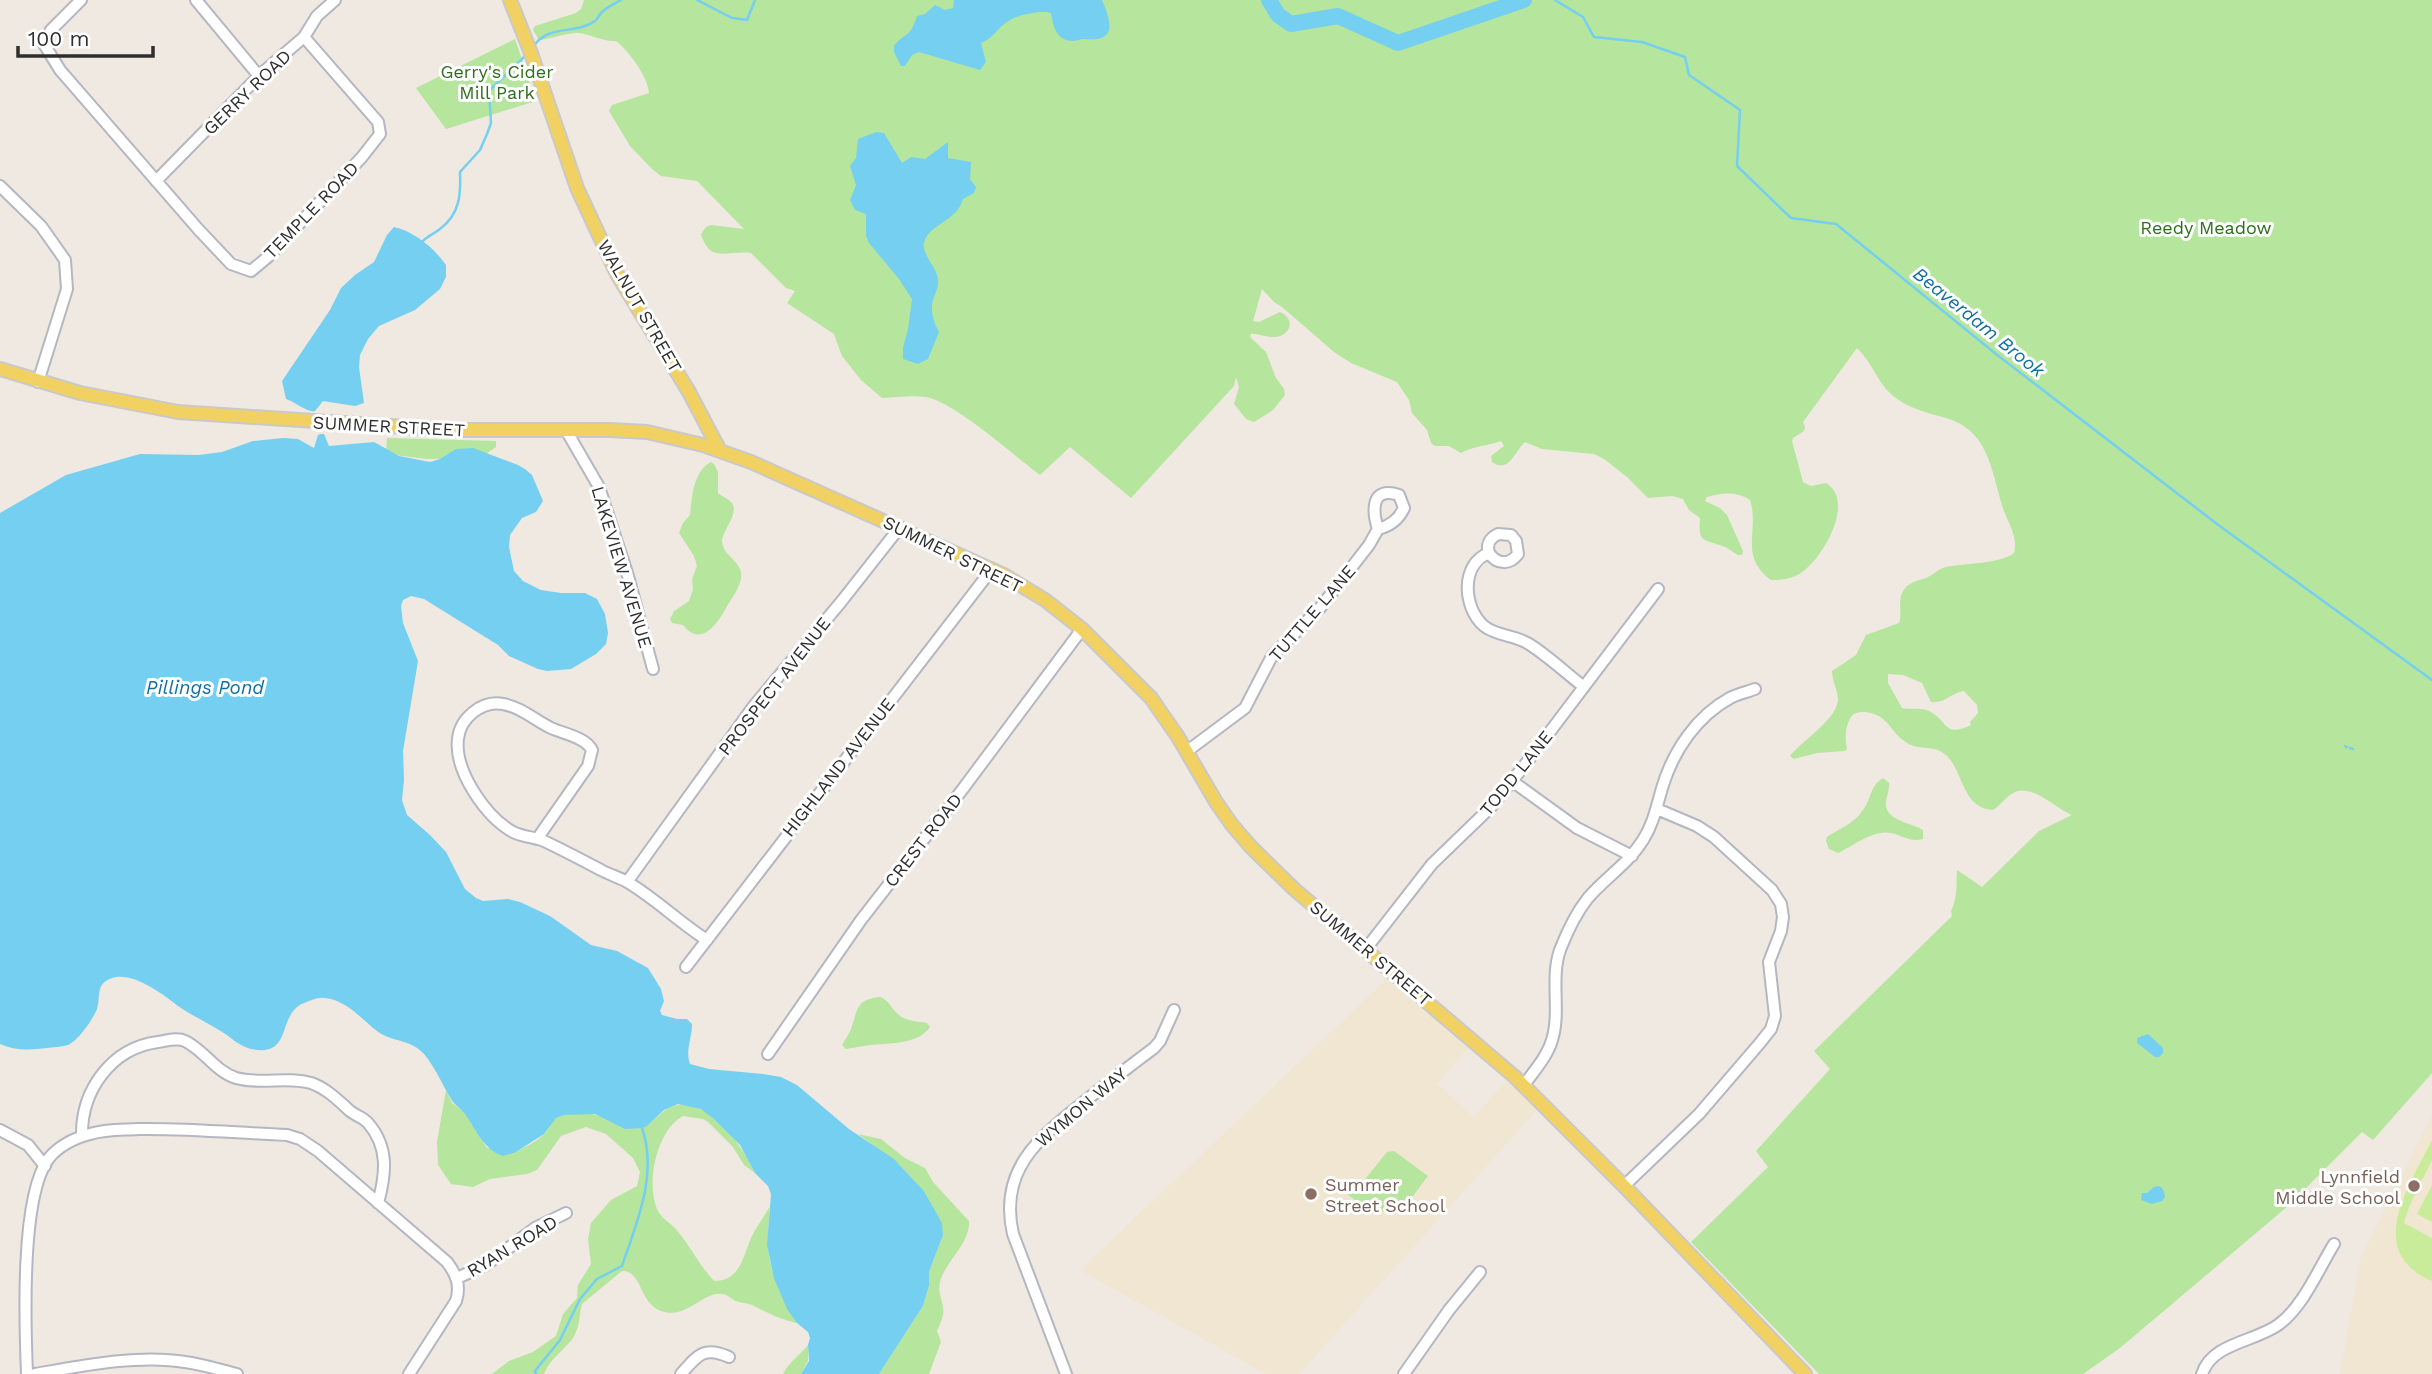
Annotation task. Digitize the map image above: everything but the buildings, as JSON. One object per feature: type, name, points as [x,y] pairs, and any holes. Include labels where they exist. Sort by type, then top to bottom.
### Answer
[{"type":"main road","name":"WALNUT STREET","points":[[510,0],[577,188],[594,225],[617,274],[689,391],[720,451]]},
{"type":"main road","name":"SUMMER STREET","points":[[0,369],[38,382],[134,405],[197,414],[451,430],[647,432],[720,451],[992,569],[1045,600],[1082,629],[1143,689],[1226,817],[1251,847],[1294,889],[1469,1036],[1524,1086],[1624,1185],[1805,1374]]},
{"type":"street","name":"TEMPLE ROAD","points":[[81,0],[51,30],[44,44],[60,70],[231,264],[251,271],[269,256],[362,157],[380,134],[378,122],[304,37]]},
{"type":"street","points":[[196,0],[259,76]]},
{"type":"street","name":"GERRY ROAD","points":[[156,181],[259,76],[304,37],[317,16],[335,0]]},
{"type":"street","points":[[0,186],[41,226],[65,260],[67,289],[38,382]]},
{"type":"street","name":"LAKEVIEW AVENUE","points":[[566,430],[599,486],[628,576],[653,669]]},
{"type":"street","name":"PROSPECT AVENUE","points":[[627,882],[753,707],[900,527]]},
{"type":"street","name":"TUTTLE LANE","points":[[1186,752],[1245,708],[1272,656],[1328,598],[1369,545],[1378,529]]},
{"type":"street","points":[[1489,553],[1473,566],[1467,586],[1471,605],[1482,624],[1528,643],[1584,687]]},
{"type":"street","name":"HIGHLAND AVENUE","points":[[686,967],[992,569]]},
{"type":"street","name":"TODD LANE","points":[[1365,950],[1432,864],[1490,808],[1512,781],[1658,589]]},
{"type":"street","name":"CREST ROAD","points":[[768,1054],[861,920],[1082,629]]},
{"type":"street","points":[[1524,1086],[1552,1040],[1556,973],[1559,953],[1567,933],[1589,897],[1632,856],[1644,839],[1678,749],[1690,732],[1705,716],[1730,698],[1755,689]]},
{"type":"street","points":[[537,839],[584,773],[592,757],[589,745],[503,704],[482,708],[467,717],[460,728],[457,741],[459,756],[471,788],[481,802],[511,831],[537,839],[627,882],[707,940]]},
{"type":"street","points":[[1512,781],[1577,828],[1632,856]]},
{"type":"street","points":[[1624,1185],[1699,1114],[1771,1029],[1775,1016],[1769,961],[1781,931],[1781,904],[1773,891],[1749,867],[1714,837],[1697,826],[1657,809]]},
{"type":"street","name":"WYMON WAY","points":[[1066,1374],[1013,1234],[1009,1211],[1012,1189],[1020,1169],[1044,1134],[1154,1048],[1174,1010]]},
{"type":"street","points":[[82,1136],[87,1100],[99,1077],[111,1064],[147,1043],[183,1040],[219,1069],[235,1077],[311,1083],[363,1119],[376,1136],[386,1162],[378,1203]]},
{"type":"street","points":[[27,1374],[25,1316],[29,1233],[38,1181],[45,1166],[58,1150],[82,1136],[103,1131],[153,1128],[293,1136],[318,1151],[447,1262],[457,1278],[456,1301],[409,1374]]},
{"type":"street","points":[[0,1130],[28,1145],[45,1166]]},
{"type":"street","name":"RYAN ROAD","points":[[457,1278],[486,1265],[535,1228],[566,1213]]},
{"type":"street","points":[[2202,1374],[2205,1365],[2216,1355],[2229,1346],[2255,1338],[2279,1324],[2295,1309],[2334,1244]]},
{"type":"street","points":[[1404,1374],[1449,1310],[1480,1272]]},
{"type":"street","points":[[681,1374],[696,1356],[704,1352],[729,1357]]},
{"type":"street","points":[[35,1374],[118,1361],[160,1360],[184,1361],[237,1374]]},
{"type":"shaded area","name":"Summer Street School","points":[[1387,979],[1468,1048],[1437,1084],[1474,1117],[1507,1080],[1537,1110],[1299,1374],[1266,1374],[1080,1270]]},
{"type":"shaded area","name":"Lynnfield Middle School","points":[[2432,1115],[2432,1374],[2340,1374],[2361,1257]]},
{"type":"green space","name":"Reedy Meadow","points":[[584,0],[2432,0],[2432,1073],[2373,1140],[2362,1132],[2288,1206],[2120,1348],[2083,1374],[1819,1374],[1691,1242],[1768,1167],[1756,1151],[1830,1069],[1814,1051],[1952,916],[1957,870],[1982,887],[2039,831],[2072,815],[2041,796],[2025,791],[2010,795],[1993,810],[1983,808],[1969,797],[1947,756],[1938,750],[1907,743],[1885,720],[1865,712],[1851,717],[1846,733],[1845,751],[1817,753],[1794,759],[1790,756],[1827,721],[1837,706],[1838,698],[1832,671],[1856,655],[1866,635],[1899,623],[1901,595],[1908,586],[1946,567],[1991,561],[2014,553],[2015,540],[1990,463],[1979,441],[1970,431],[1960,424],[1918,410],[1898,400],[1887,390],[1857,348],[1803,422],[1804,431],[1792,441],[1803,482],[1811,486],[1826,483],[1834,491],[1838,503],[1833,529],[1819,555],[1802,572],[1787,579],[1771,580],[1761,571],[1752,552],[1753,521],[1750,500],[1729,494],[1707,497],[1705,501],[1720,508],[1727,515],[1743,551],[1742,555],[1738,555],[1703,539],[1700,518],[1689,510],[1683,499],[1672,496],[1648,498],[1627,477],[1594,454],[1542,449],[1525,442],[1507,464],[1498,465],[1492,462],[1491,456],[1504,446],[1501,441],[1461,453],[1449,446],[1435,446],[1431,443],[1427,430],[1412,413],[1409,400],[1397,382],[1351,363],[1334,352],[1262,289],[1253,321],[1259,322],[1280,312],[1290,323],[1288,330],[1280,336],[1251,334],[1250,337],[1266,352],[1276,378],[1284,389],[1285,395],[1273,410],[1254,422],[1246,419],[1234,404],[1239,387],[1236,377],[1234,386],[1131,498],[1070,447],[1040,475],[968,419],[938,401],[921,396],[882,398],[861,380],[842,356],[834,334],[787,303],[795,291],[786,288],[751,253],[720,254],[709,249],[701,234],[706,227],[711,225],[744,229],[697,181],[661,176],[652,169],[630,146],[609,111],[612,105],[649,93],[642,72],[632,58],[616,41],[578,33],[539,40],[533,30],[535,26],[581,9]],"holes":[[[1888,674],[1903,675],[1922,683],[1931,702],[1964,691],[1977,705],[1978,713],[1970,722],[1971,725],[1955,730],[1947,727],[1929,711],[1902,708],[1888,683]]]},
{"type":"green space","name":"Gerry's Cider Mill Park","points":[[515,39],[536,101],[446,129],[416,88]]},
{"type":"green space","points":[[387,438],[496,441],[496,447],[480,458],[427,459],[386,454]]},
{"type":"green space","points":[[711,462],[718,472],[718,493],[733,506],[733,516],[722,542],[726,552],[737,563],[741,579],[718,621],[708,631],[696,634],[683,625],[672,623],[670,619],[674,611],[689,601],[693,589],[692,579],[697,566],[694,556],[679,533],[690,515],[697,478]]},
{"type":"green space","points":[[1883,778],[1889,783],[1886,803],[1888,811],[1896,818],[1923,830],[1923,839],[1911,839],[1884,832],[1838,853],[1829,849],[1827,837],[1859,815],[1875,785]]},
{"type":"green space","points":[[881,997],[897,1014],[909,1020],[927,1023],[930,1027],[925,1033],[910,1040],[846,1049],[842,1045],[859,1006],[867,1000]]},
{"type":"green space","points":[[446,1090],[452,1103],[464,1112],[487,1148],[516,1152],[540,1138],[556,1118],[565,1114],[594,1115],[633,1128],[644,1127],[674,1106],[687,1104],[711,1115],[733,1138],[755,1173],[744,1165],[733,1147],[708,1122],[683,1116],[666,1133],[656,1158],[653,1186],[657,1209],[677,1230],[714,1281],[724,1280],[736,1271],[769,1207],[768,1241],[771,1267],[782,1296],[797,1323],[722,1294],[715,1294],[679,1312],[661,1311],[648,1301],[634,1276],[622,1271],[582,1304],[575,1334],[544,1374],[492,1374],[509,1361],[533,1352],[556,1336],[563,1314],[577,1298],[578,1285],[591,1264],[588,1239],[591,1223],[611,1200],[637,1186],[640,1172],[633,1158],[606,1134],[586,1127],[561,1136],[537,1170],[490,1179],[473,1187],[451,1184],[438,1165],[437,1142]]},
{"type":"green space","points":[[858,1134],[881,1139],[905,1158],[925,1168],[933,1182],[969,1221],[966,1237],[940,1282],[943,1311],[937,1331],[941,1342],[929,1374],[879,1374],[923,1306],[929,1286],[929,1272],[941,1240],[942,1223],[918,1185],[899,1164]]},
{"type":"green space","points":[[2432,1140],[2432,1160],[2404,1223],[2432,1238],[2432,1281],[2411,1268],[2400,1253],[2396,1236],[2404,1197]]},
{"type":"green space","points":[[1394,1151],[1428,1176],[1403,1209],[1391,1213],[1372,1207],[1367,1210],[1346,1193],[1357,1180],[1362,1183],[1387,1152]]},
{"type":"green space","points":[[2432,1185],[2432,1222],[2417,1214]]},
{"type":"green space","points":[[808,1345],[808,1361],[801,1374],[783,1374],[791,1362]]},
{"type":"water","points":[[954,0],[1102,0],[1109,30],[1102,38],[1067,40],[1056,31],[1051,13],[1029,14],[1011,19],[981,43],[986,62],[980,70],[919,52],[912,55],[905,66],[901,66],[894,46],[910,32],[917,16],[925,14],[935,5],[945,10],[953,8]]},
{"type":"water","points":[[876,132],[884,133],[902,163],[911,157],[925,159],[948,142],[948,158],[971,162],[970,179],[976,187],[974,193],[963,199],[955,213],[931,231],[924,243],[925,252],[938,279],[932,308],[939,332],[928,359],[918,364],[903,359],[912,299],[869,243],[866,236],[866,214],[855,210],[850,200],[856,185],[850,166],[856,158],[858,139]]},
{"type":"water","points":[[394,227],[409,232],[423,242],[446,265],[446,277],[440,289],[415,310],[379,326],[368,339],[360,355],[359,367],[364,403],[355,406],[323,401],[312,411],[286,399],[282,381],[330,310],[341,288],[374,262],[387,235]]},
{"type":"water","name":"Pillings Pond","points":[[324,434],[329,446],[374,442],[399,456],[430,462],[456,449],[473,448],[518,465],[532,475],[543,501],[536,512],[522,518],[510,535],[509,547],[514,571],[523,581],[541,590],[585,593],[597,599],[605,614],[608,633],[606,644],[596,654],[571,669],[547,671],[509,656],[498,645],[424,599],[411,596],[403,600],[403,623],[418,661],[403,751],[402,800],[407,815],[446,852],[465,889],[476,898],[483,901],[508,899],[520,902],[550,916],[591,945],[617,951],[648,968],[661,989],[664,1001],[660,1011],[662,1015],[687,1019],[692,1024],[688,1049],[690,1064],[709,1069],[781,1077],[797,1085],[849,1129],[894,1159],[923,1190],[942,1223],[943,1235],[929,1272],[929,1286],[923,1306],[879,1374],[801,1374],[809,1361],[810,1338],[808,1332],[787,1309],[774,1278],[767,1245],[771,1194],[768,1186],[755,1173],[740,1145],[701,1109],[678,1104],[664,1110],[647,1126],[625,1129],[595,1114],[564,1115],[556,1118],[544,1134],[516,1152],[503,1156],[490,1149],[481,1139],[465,1114],[452,1101],[435,1070],[419,1049],[383,1035],[340,1002],[321,998],[304,1003],[290,1016],[279,1041],[273,1047],[264,1050],[251,1049],[147,985],[120,977],[112,978],[103,984],[97,1009],[72,1043],[41,1049],[11,1048],[0,1044],[0,513],[66,475],[140,454],[199,455],[222,452],[253,441],[283,438],[298,439],[314,448],[318,435]]},
{"type":"water","points":[[2148,1034],[2163,1048],[2159,1057],[2155,1057],[2137,1043],[2137,1038]]},
{"type":"water","points":[[2154,1187],[2163,1189],[2165,1197],[2162,1201],[2152,1204],[2141,1200],[2142,1193],[2147,1193]]},
{"type":"waterway","points":[[536,43],[549,34],[588,25],[621,0]]},
{"type":"waterway","points":[[697,0],[732,18],[747,20],[755,0]]},
{"type":"waterway","points":[[1269,0],[1278,15],[1291,24],[1338,16],[1398,43],[1524,0]]},
{"type":"waterway","name":"Beaverdam Brook","points":[[1555,0],[1583,17],[1594,37],[1642,42],[1685,57],[1689,75],[1740,110],[1737,166],[1791,218],[1836,224],[1996,354],[2217,524],[2432,680]]},
{"type":"waterway","points":[[422,242],[452,217],[459,196],[460,172],[480,150],[491,123],[489,91],[525,56]]},
{"type":"waterway","points":[[536,1374],[535,1371],[560,1340],[580,1299],[597,1279],[622,1266],[644,1198],[647,1180],[648,1163],[642,1128]]},
{"type":"place","name":"Lynnfield Middle School","points":[[2414,1186]]},
{"type":"place","name":"Summer Street School","points":[[1311,1194]]}]
